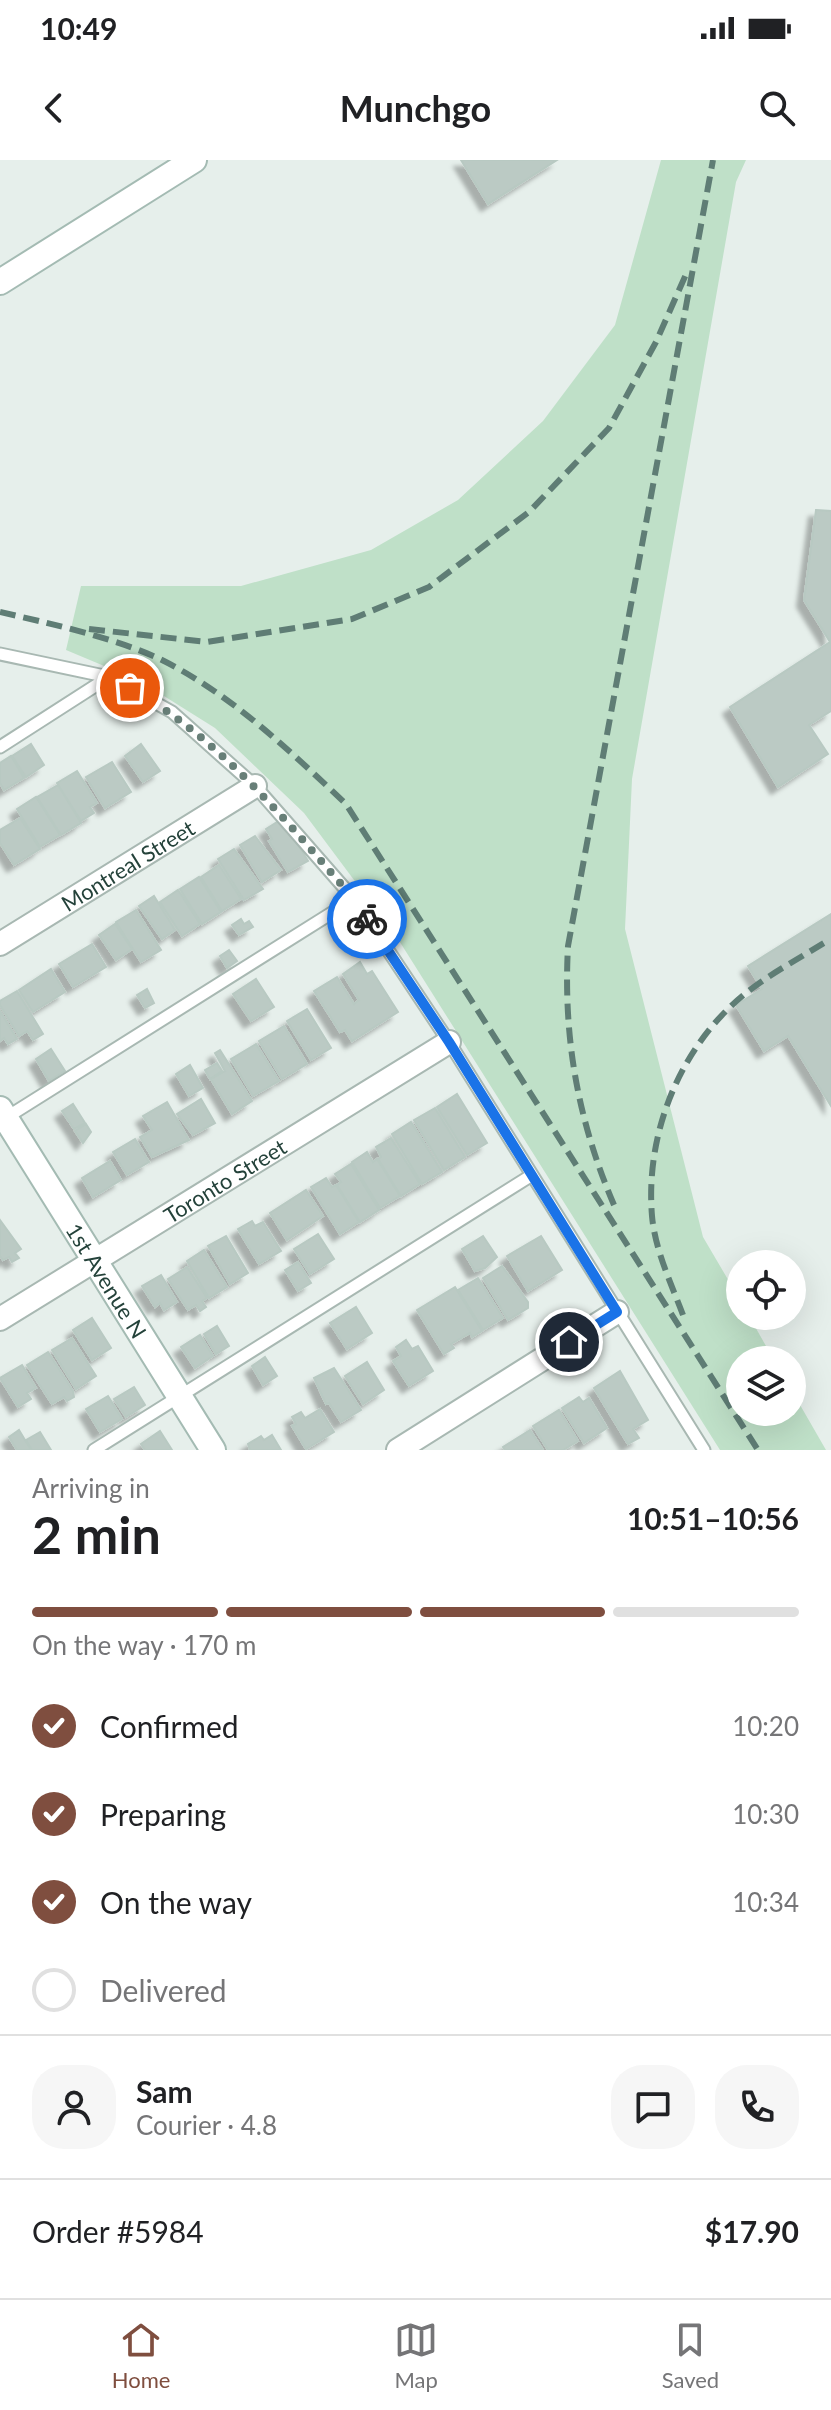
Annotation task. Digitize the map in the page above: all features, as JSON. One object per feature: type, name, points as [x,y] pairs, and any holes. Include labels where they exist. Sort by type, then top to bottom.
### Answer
[{"type":"street","points":[[0,282],[194,160]]},
{"type":"street","name":"Montreal Street","points":[[0,944],[255,786]]},
{"type":"street","name":"Toronto Street","points":[[0,1319],[449,1042]]},
{"type":"street","name":"1st Avenue N","points":[[2,1116],[213,1450]]},
{"type":"street","points":[[398,1450],[617,1312]]},
{"type":"lane","points":[[0,654],[109,677],[172,712],[255,786],[354,899],[449,1042],[704,1450]]},
{"type":"lane","points":[[0,747],[109,677]]},
{"type":"lane","points":[[2,1116],[354,899]]},
{"type":"lane","points":[[94,1450],[532,1175]]},
{"type":"green space","points":[[661,160],[746,160],[736,182],[632,779],[625,929],[703,1237],[726,1276],[726,1330],[757,1330],[766,1346],[726,1346],[726,1426],[806,1426],[806,1415],[826,1450],[720,1450],[398,939],[304,813],[215,728],[140,681],[66,650],[81,586],[241,586],[371,550],[458,500],[543,421],[615,325]]},
{"type":"building","points":[[461,160],[557,160],[488,204]]},
{"type":"building","points":[[816,510],[831,511],[831,711],[809,725],[828,754],[778,787],[730,707],[830,642],[804,600]]},
{"type":"building","points":[[31,744],[44,765],[26,777],[12,756]]},
{"type":"building","points":[[141,744],[160,771],[143,782],[125,756]]},
{"type":"building","points":[[11,756],[24,778],[4,790],[0,783],[0,763]]},
{"type":"building","points":[[112,762],[131,792],[105,808],[86,777]]},
{"type":"building","points":[[77,771],[97,803],[90,807],[94,813],[81,821],[57,783]]},
{"type":"building","points":[[58,785],[81,823],[61,835],[37,797]]},
{"type":"building","points":[[36,797],[60,835],[40,847],[17,809]]},
{"type":"building","points":[[20,818],[40,849],[14,865],[0,843],[0,830]]},
{"type":"building","points":[[282,819],[308,861],[288,872],[269,841],[272,839],[266,829]]},
{"type":"building","points":[[255,836],[281,870],[262,882],[240,845]]},
{"type":"building","points":[[234,849],[263,889],[244,900],[218,859]]},
{"type":"building","points":[[219,865],[241,899],[222,911],[201,877]]},
{"type":"building","points":[[199,877],[221,912],[202,924],[180,889]]},
{"type":"building","points":[[178,890],[200,924],[182,936],[160,902]]},
{"type":"building","points":[[154,896],[175,930],[162,939],[139,906]]},
{"type":"building","points":[[136,910],[161,950],[141,962],[116,922]]},
{"type":"building","points":[[831,914],[831,1106],[788,1036],[764,1051],[736,1005],[762,989],[748,966]]},
{"type":"building","points":[[241,919],[244,924],[249,921],[253,927],[239,935],[232,925]]},
{"type":"building","points":[[115,924],[132,949],[116,960],[99,935]]},
{"type":"building","points":[[92,944],[106,967],[73,987],[59,964]]},
{"type":"building","points":[[229,950],[237,961],[227,968],[220,956]]},
{"type":"building","points":[[360,962],[367,974],[372,971],[398,1012],[352,1041],[345,1030],[340,1032],[314,991],[337,977],[354,1004],[359,1000],[343,974]]},
{"type":"building","points":[[51,969],[65,992],[33,1012],[19,990]]},
{"type":"building","points":[[256,979],[274,1007],[251,1021],[233,994]]},
{"type":"building","points":[[147,989],[154,1003],[145,1008],[137,995]]},
{"type":"building","points":[[17,991],[43,1034],[33,1040],[27,1031],[19,1036],[0,1005],[0,1001]]},
{"type":"building","points":[[307,1009],[331,1048],[311,1060],[287,1021]]},
{"type":"building","points":[[0,1011],[17,1039],[8,1044],[4,1038],[0,1041]]},
{"type":"building","points":[[284,1026],[307,1064],[282,1079],[259,1041]]},
{"type":"building","points":[[256,1044],[279,1081],[253,1096],[231,1059]]},
{"type":"building","points":[[51,1049],[65,1071],[49,1081],[36,1059]]},
{"type":"building","points":[[220,1050],[252,1101],[232,1114],[211,1079],[225,1071],[215,1053]]},
{"type":"building","points":[[217,1063],[222,1071],[210,1079],[205,1070]]},
{"type":"building","points":[[190,1065],[203,1088],[189,1096],[176,1074]]},
{"type":"building","points":[[457,1094],[487,1143],[467,1155],[437,1107]]},
{"type":"building","points":[[201,1099],[215,1123],[193,1135],[177,1114]]},
{"type":"building","points":[[167,1102],[189,1140],[152,1157],[140,1137],[152,1130],[143,1116]]},
{"type":"building","points":[[73,1104],[85,1123],[74,1129],[62,1111]]},
{"type":"building","points":[[435,1108],[465,1157],[444,1170],[414,1120]]},
{"type":"building","points":[[411,1122],[442,1172],[422,1184],[392,1134]]},
{"type":"building","points":[[86,1124],[91,1132],[83,1143],[75,1131]]},
{"type":"building","points":[[391,1138],[420,1184],[401,1196],[378,1159],[381,1157],[376,1147]]},
{"type":"building","points":[[135,1139],[149,1162],[127,1175],[113,1152]]},
{"type":"building","points":[[367,1152],[373,1162],[377,1159],[400,1196],[380,1208],[352,1162]]},
{"type":"building","points":[[110,1161],[121,1180],[93,1197],[82,1178]]},
{"type":"building","points":[[351,1164],[379,1210],[360,1222],[337,1185],[341,1182],[335,1174]]},
{"type":"building","points":[[326,1178],[332,1187],[336,1185],[359,1222],[340,1234],[311,1187]]},
{"type":"building","points":[[306,1190],[323,1216],[287,1240],[270,1213]]},
{"type":"building","points":[[0,1220],[21,1249],[15,1253],[19,1258],[12,1262],[9,1257],[3,1260],[0,1256]]},
{"type":"building","points":[[252,1221],[255,1226],[263,1222],[281,1251],[259,1264],[238,1229]]},
{"type":"building","points":[[318,1234],[334,1259],[310,1274],[294,1249]]},
{"type":"building","points":[[226,1236],[248,1273],[230,1284],[208,1246]]},
{"type":"building","points":[[483,1236],[497,1257],[485,1268],[475,1271],[462,1249]]},
{"type":"building","points":[[541,1236],[562,1270],[528,1291],[507,1256]]},
{"type":"building","points":[[204,1250],[227,1287],[209,1298],[187,1261]]},
{"type":"building","points":[[298,1262],[311,1283],[298,1291],[285,1270]]},
{"type":"building","points":[[502,1266],[528,1302],[528,1308],[508,1320],[483,1278]]},
{"type":"building","points":[[187,1267],[207,1298],[202,1301],[206,1307],[200,1311],[196,1305],[188,1310],[168,1279]]},
{"type":"building","points":[[161,1275],[177,1302],[164,1310],[160,1303],[155,1307],[142,1286]]},
{"type":"building","points":[[478,1278],[503,1318],[483,1330],[458,1290]]},
{"type":"building","points":[[455,1287],[482,1331],[472,1337],[470,1333],[451,1344],[454,1348],[444,1354],[417,1310]]},
{"type":"building","points":[[356,1307],[372,1333],[347,1349],[330,1323]]},
{"type":"building","points":[[92,1318],[111,1348],[92,1360],[73,1330]]},
{"type":"building","points":[[217,1326],[229,1346],[216,1354],[204,1334]]},
{"type":"building","points":[[200,1335],[213,1356],[195,1368],[181,1347]]},
{"type":"building","points":[[72,1338],[96,1376],[76,1389],[52,1350]]},
{"type":"building","points":[[406,1340],[412,1349],[418,1346],[433,1371],[409,1386],[393,1361],[401,1356],[396,1347]]},
{"type":"building","points":[[48,1352],[73,1391],[74,1397],[67,1401],[64,1397],[52,1404],[27,1365]]},
{"type":"building","points":[[265,1357],[277,1376],[263,1385],[252,1366]]},
{"type":"building","points":[[367,1362],[384,1390],[363,1404],[345,1376]]},
{"type":"building","points":[[22,1365],[36,1388],[27,1393],[31,1399],[18,1407],[0,1378]]},
{"type":"building","points":[[334,1368],[361,1410],[341,1422],[329,1403],[326,1404],[314,1378]]},
{"type":"building","points":[[620,1371],[648,1420],[633,1429],[639,1438],[628,1444],[594,1388]]},
{"type":"building","points":[[134,1387],[145,1405],[126,1417],[114,1399]]},
{"type":"building","points":[[108,1396],[122,1419],[100,1432],[86,1409]]},
{"type":"building","points":[[579,1397],[583,1402],[589,1398],[607,1428],[584,1443],[562,1408]]},
{"type":"building","points":[[320,1409],[334,1432],[306,1449],[292,1426],[296,1424],[292,1417],[301,1412],[305,1418]]},
{"type":"building","points":[[559,1410],[578,1441],[563,1450],[548,1450],[533,1426]]},
{"type":"building","points":[[19,1430],[31,1450],[17,1450],[9,1437]]},
{"type":"building","points":[[530,1430],[543,1450],[505,1450],[503,1447]]},
{"type":"building","points":[[160,1431],[172,1450],[145,1450],[141,1444]]},
{"type":"building","points":[[40,1432],[51,1450],[32,1450],[26,1440]]},
{"type":"building","points":[[272,1435],[281,1450],[250,1450],[248,1444],[261,1436],[264,1440]]},
{"type":"railway","points":[[614,1205],[591,1142],[576,1078],[568,1013],[568,946],[713,160]]},
{"type":"railway","points":[[89,629],[207,642],[352,619],[429,587],[529,512],[609,428],[656,342],[687,272]]},
{"type":"railway","points":[[0,612],[84,632],[164,661],[214,691],[260,726],[346,804],[758,1450]]},
{"type":"railway","points":[[683,1315],[660,1254],[652,1216],[651,1184],[655,1153],[672,1092],[686,1064],[723,1014],[755,986],[824,943]]},
{"type":"way so far","points":[[130,688],[172,712],[255,786],[354,899],[367,919]]},
{"type":"route","points":[[367,919],[449,1042],[617,1312],[569,1342]]}]
